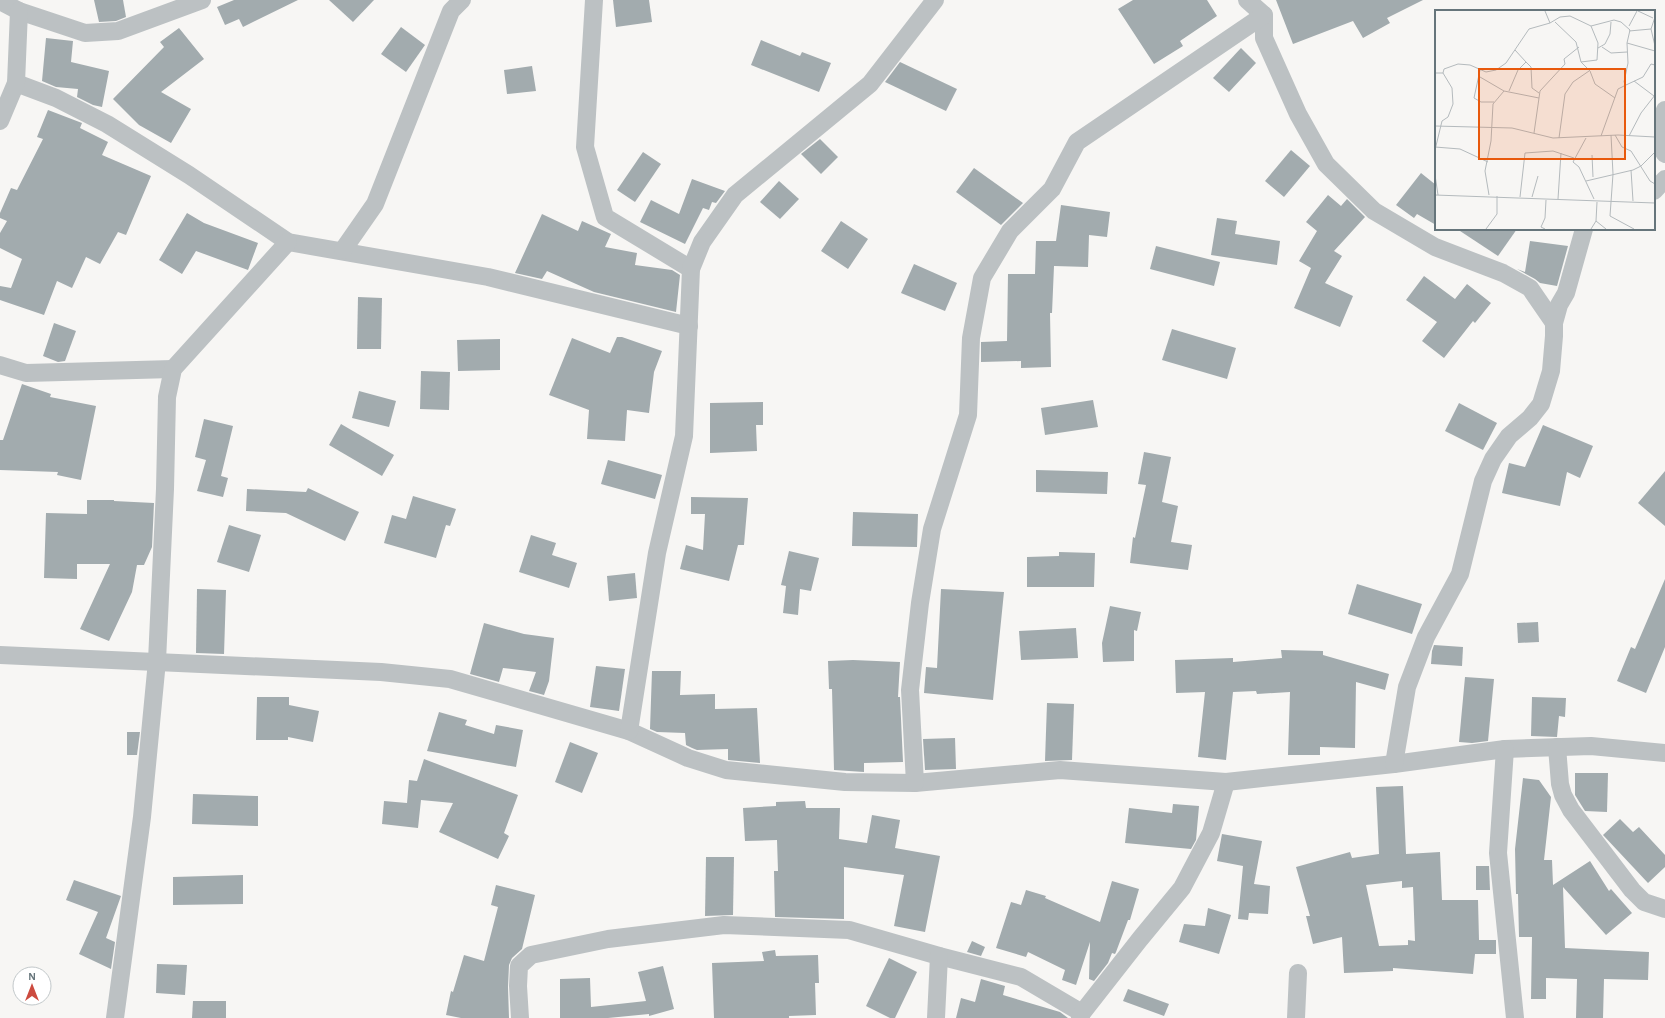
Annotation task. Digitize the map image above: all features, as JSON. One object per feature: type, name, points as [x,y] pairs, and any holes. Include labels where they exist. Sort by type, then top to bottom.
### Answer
[{"type":"street","points":[[0,1],[19,11],[84,33],[91,33],[118,31],[202,0]]},
{"type":"street","points":[[343,250],[375,204],[451,11],[462,0]]},
{"type":"street","points":[[594,0],[586,147],[605,217],[692,269]]},
{"type":"street","points":[[629,731],[657,553],[684,436],[692,269],[702,242],[735,195],[870,84],[934,0]]},
{"type":"street","points":[[1247,0],[1264,15],[1264,38],[1298,114],[1326,164],[1374,211],[1435,247],[1503,273],[1530,288],[1554,323]]},
{"type":"street","points":[[0,121],[16,83],[19,11]]},
{"type":"street","points":[[915,783],[910,690],[920,603],[932,529],[968,415],[971,338],[982,278],[1010,231],[1052,189],[1077,142],[1264,15]]},
{"type":"street","points":[[16,83],[56,98],[107,124],[189,175],[288,242],[343,250],[488,277],[689,326]]},
{"type":"street","points":[[1665,110],[1655,138],[1665,154]]},
{"type":"street","points":[[1655,190],[1665,179]]},
{"type":"street","points":[[1394,764],[1407,687],[1426,637],[1460,574],[1483,481],[1493,459],[1509,436],[1530,418],[1541,404],[1551,372],[1554,323],[1559,305],[1566,293],[1584,230]]},
{"type":"street","points":[[115,1018],[142,817],[157,661],[165,489],[167,397],[173,369],[288,242]]},
{"type":"street","points":[[0,365],[26,373],[173,369]]},
{"type":"street","points":[[0,655],[381,672],[450,679],[629,731],[688,758],[726,770],[845,782],[915,783],[1060,770],[1226,782],[1394,764],[1505,749],[1591,746],[1665,753]]},
{"type":"street","points":[[1557,747],[1560,784],[1563,795],[1571,810],[1632,890],[1644,902],[1665,909]]},
{"type":"street","points":[[1505,749],[1498,853],[1515,1018]]},
{"type":"street","points":[[520,1018],[518,986],[519,966],[531,955],[608,939],[724,925],[849,930],[939,956],[1021,977],[1081,1016],[1140,939],[1182,888],[1211,833],[1226,782]]},
{"type":"street","points":[[936,1018],[939,956]]},
{"type":"street","points":[[1296,1018],[1298,973]]},
{"type":"building","points":[[94,0],[123,0],[126,17],[116,21],[99,22]]},
{"type":"building","points":[[234,0],[298,0],[243,27],[239,19],[225,25],[217,7]]},
{"type":"building","points":[[329,0],[374,0],[353,22]]},
{"type":"building","points":[[613,0],[649,0],[652,22],[616,27]]},
{"type":"building","points":[[1133,0],[1207,0],[1217,16],[1180,41],[1183,46],[1154,64],[1118,9]]},
{"type":"building","points":[[1276,0],[1423,0],[1387,18],[1390,23],[1363,38],[1353,21],[1293,44]]},
{"type":"building","points":[[401,27],[425,45],[406,72],[381,54]]},
{"type":"building","points":[[179,28],[204,59],[161,92],[191,109],[171,143],[139,125],[113,99],[164,47],[160,42]]},
{"type":"building","points":[[46,38],[73,41],[71,62],[109,71],[102,107],[93,105],[77,97],[78,89],[56,87],[42,81]]},
{"type":"building","points":[[761,40],[800,56],[802,52],[831,63],[819,92],[751,65]]},
{"type":"building","points":[[1241,48],[1256,63],[1229,92],[1213,78]]},
{"type":"building","points":[[900,62],[957,89],[946,111],[885,82]]},
{"type":"building","points":[[532,66],[536,91],[507,94],[504,70]]},
{"type":"building","points":[[48,110],[82,123],[80,128],[108,142],[102,155],[151,176],[126,235],[118,232],[100,264],[86,257],[72,288],[57,281],[44,315],[0,300],[0,286],[11,288],[22,259],[0,248],[0,233],[7,221],[0,218],[0,213],[11,188],[17,190],[43,139],[37,137]]},
{"type":"building","points":[[820,139],[838,157],[821,174],[801,154]]},
{"type":"building","points":[[1291,150],[1310,166],[1284,197],[1265,181]]},
{"type":"building","points":[[643,152],[661,164],[635,202],[617,190]]},
{"type":"building","points":[[974,168],[1023,203],[1001,225],[956,192]]},
{"type":"building","points":[[1421,173],[1435,184],[1435,224],[1417,214],[1414,218],[1396,205]]},
{"type":"building","points":[[692,179],[725,191],[716,203],[712,202],[709,210],[703,208],[685,244],[640,222],[651,200],[679,214]]},
{"type":"building","points":[[779,181],[799,199],[780,219],[760,202]]},
{"type":"building","points":[[1328,195],[1341,206],[1347,199],[1365,217],[1334,251],[1342,256],[1325,283],[1353,296],[1340,327],[1294,308],[1311,268],[1299,261],[1317,231],[1306,222]]},
{"type":"building","points":[[1061,205],[1110,212],[1107,237],[1089,235],[1088,267],[1054,266],[1052,313],[1050,313],[1051,367],[1021,368],[1021,361],[981,362],[981,342],[1007,341],[1008,274],[1035,274],[1036,241],[1056,241]]},
{"type":"building","points":[[187,213],[204,223],[258,243],[248,270],[196,251],[182,274],[159,260]]},
{"type":"building","points":[[542,214],[578,231],[582,221],[611,234],[605,247],[637,253],[635,265],[672,270],[680,275],[676,312],[594,292],[547,271],[542,279],[515,273]]},
{"type":"building","points":[[1217,218],[1237,221],[1235,234],[1280,241],[1277,265],[1211,255]]},
{"type":"building","points":[[841,221],[868,239],[848,269],[821,251]]},
{"type":"building","points":[[1459,230],[1516,230],[1498,256]]},
{"type":"building","points":[[1530,241],[1568,246],[1557,286],[1540,283],[1517,269],[1525,272]]},
{"type":"building","points":[[1156,246],[1220,262],[1214,286],[1150,269]]},
{"type":"building","points":[[914,264],[957,283],[945,311],[901,293]]},
{"type":"building","points":[[1424,276],[1455,299],[1467,284],[1491,303],[1475,323],[1473,321],[1444,358],[1422,341],[1437,322],[1406,300]]},
{"type":"building","points":[[358,297],[382,298],[381,349],[357,349]]},
{"type":"building","points":[[54,323],[76,331],[65,361],[58,362],[43,356]]},
{"type":"building","points":[[1172,329],[1236,348],[1227,379],[1162,360]]},
{"type":"building","points":[[617,337],[622,337],[662,351],[654,372],[649,413],[627,410],[625,441],[587,439],[589,410],[549,395],[572,338],[610,353]]},
{"type":"building","points":[[500,339],[500,370],[458,371],[457,340]]},
{"type":"building","points":[[421,371],[450,372],[449,410],[420,409]]},
{"type":"building","points":[[22,384],[51,394],[50,397],[96,406],[81,480],[57,475],[58,472],[0,470],[0,440],[3,440]]},
{"type":"building","points":[[359,391],[396,401],[389,427],[352,418]]},
{"type":"building","points":[[1093,400],[1098,427],[1045,435],[1041,408]]},
{"type":"building","points":[[763,402],[763,425],[756,425],[757,451],[710,453],[710,403]]},
{"type":"building","points":[[1459,403],[1497,423],[1483,450],[1445,431]]},
{"type":"building","points":[[204,419],[233,426],[221,476],[228,478],[223,497],[197,491],[206,460],[195,457]]},
{"type":"building","points":[[341,424],[394,455],[382,476],[329,445]]},
{"type":"building","points":[[1543,425],[1593,446],[1580,478],[1567,472],[1560,506],[1502,493],[1509,463],[1525,467]]},
{"type":"building","points":[[1144,452],[1171,457],[1162,502],[1178,506],[1171,542],[1192,545],[1188,570],[1130,563],[1133,537],[1135,538],[1146,485],[1138,484]]},
{"type":"building","points":[[608,460],[662,475],[655,499],[601,484]]},
{"type":"building","points":[[1036,470],[1108,472],[1107,494],[1036,492]]},
{"type":"building","points":[[1665,471],[1665,526],[1638,503]]},
{"type":"building","points":[[308,488],[359,512],[345,541],[286,513],[246,511],[247,489],[306,492]]},
{"type":"building","points":[[413,496],[456,509],[450,526],[446,525],[436,558],[384,543],[392,515],[406,519]]},
{"type":"building","points":[[691,497],[748,498],[744,545],[738,545],[729,581],[680,569],[686,545],[703,550],[705,514],[691,514]]},
{"type":"building","points":[[87,500],[114,500],[154,503],[152,547],[144,565],[137,565],[132,592],[109,641],[80,629],[110,564],[77,564],[77,579],[44,578],[46,513],[87,514]]},
{"type":"building","points":[[853,512],[918,514],[917,547],[852,546]]},
{"type":"building","points":[[229,525],[261,535],[249,572],[217,562]]},
{"type":"building","points":[[531,535],[556,543],[552,555],[577,563],[569,588],[519,572]]},
{"type":"building","points":[[789,551],[819,558],[811,591],[800,589],[798,615],[783,613],[786,586],[781,585]]},
{"type":"building","points":[[1059,552],[1095,553],[1094,587],[1027,587],[1027,557],[1059,556]]},
{"type":"building","points":[[635,573],[637,598],[609,601],[607,576]]},
{"type":"building","points":[[1665,579],[1665,647],[1646,693],[1617,681],[1631,647],[1635,649]]},
{"type":"building","points":[[1357,584],[1422,604],[1412,634],[1348,614]]},
{"type":"building","points":[[197,589],[226,590],[224,654],[196,653]]},
{"type":"building","points":[[941,589],[1004,592],[993,700],[924,693],[926,667],[937,668]]},
{"type":"building","points":[[1110,606],[1141,612],[1137,631],[1134,630],[1134,661],[1103,662],[1102,643]]},
{"type":"building","points":[[1538,622],[1539,642],[1518,643],[1517,623]]},
{"type":"building","points":[[484,623],[524,634],[554,638],[549,681],[544,695],[529,691],[536,672],[503,668],[499,682],[470,674]]},
{"type":"building","points":[[1076,628],[1078,658],[1021,660],[1019,631]]},
{"type":"building","points":[[1434,645],[1463,647],[1462,666],[1431,664]]},
{"type":"building","points":[[1281,650],[1323,651],[1323,655],[1389,674],[1385,690],[1356,682],[1355,748],[1320,747],[1320,755],[1288,755],[1290,692],[1257,694],[1256,691],[1233,692],[1226,760],[1198,757],[1205,692],[1176,693],[1175,660],[1233,658],[1233,662],[1282,658]]},
{"type":"building","points":[[853,660],[900,662],[898,697],[900,697],[903,762],[864,763],[864,772],[834,770],[832,689],[829,689],[828,661]]},
{"type":"building","points":[[596,666],[625,669],[619,711],[590,707]]},
{"type":"building","points":[[652,671],[681,671],[680,695],[715,694],[715,709],[757,708],[760,763],[728,760],[728,749],[697,750],[686,745],[685,733],[657,732],[650,729]]},
{"type":"building","points":[[1465,677],[1494,679],[1488,741],[1472,743],[1459,742]]},
{"type":"building","points":[[257,697],[289,697],[289,705],[319,711],[313,742],[288,737],[288,740],[256,740]]},
{"type":"building","points":[[1532,697],[1566,698],[1565,717],[1559,716],[1557,737],[1531,736]]},
{"type":"building","points":[[1047,703],[1074,704],[1072,760],[1045,761]]},
{"type":"building","points":[[439,712],[467,720],[465,725],[494,734],[496,725],[523,730],[516,767],[427,751]]},
{"type":"building","points":[[127,732],[140,732],[137,755],[127,755]]},
{"type":"building","points":[[955,738],[956,769],[925,770],[923,739]]},
{"type":"building","points":[[570,742],[598,753],[582,793],[555,782]]},
{"type":"building","points":[[424,759],[518,795],[504,833],[509,836],[498,859],[439,832],[453,803],[421,800],[418,828],[382,824],[384,801],[407,803],[409,780],[417,781]]},
{"type":"building","points":[[1575,773],[1608,773],[1607,812],[1585,811],[1575,795]]},
{"type":"building","points":[[1523,778],[1539,780],[1551,797],[1544,860],[1552,860],[1553,885],[1590,861],[1609,891],[1611,889],[1632,913],[1606,935],[1563,887],[1565,948],[1649,952],[1648,980],[1604,979],[1603,1018],[1576,1018],[1577,979],[1546,978],[1546,999],[1531,999],[1532,937],[1519,937],[1518,894],[1516,894],[1515,849]]},
{"type":"building","points":[[1403,786],[1406,854],[1440,852],[1442,900],[1478,900],[1479,940],[1496,940],[1496,954],[1475,954],[1473,974],[1393,968],[1393,971],[1344,973],[1342,937],[1313,944],[1306,916],[1310,916],[1296,867],[1350,852],[1352,858],[1379,854],[1376,787]],"holes":[[[1402,881],[1402,888],[1413,887],[1415,941],[1408,940],[1408,945],[1379,946],[1366,885]]]},
{"type":"building","points":[[193,794],[258,796],[258,826],[192,824]]},
{"type":"building","points":[[805,801],[806,808],[840,808],[839,839],[867,843],[872,815],[900,820],[895,848],[940,856],[925,932],[894,926],[904,875],[844,867],[844,919],[775,917],[774,871],[778,871],[777,840],[745,841],[743,808],[776,806],[776,802]]},
{"type":"building","points":[[1173,804],[1199,806],[1196,840],[1191,849],[1125,843],[1129,808],[1172,813]]},
{"type":"building","points":[[1620,819],[1633,832],[1639,827],[1665,855],[1665,867],[1648,883],[1603,835]]},
{"type":"building","points":[[1222,834],[1262,841],[1254,884],[1270,886],[1268,914],[1249,913],[1248,920],[1238,919],[1243,866],[1217,861]]},
{"type":"building","points":[[706,857],[734,857],[733,915],[705,916]]},
{"type":"building","points":[[1476,866],[1489,866],[1490,890],[1476,890]]},
{"type":"building","points":[[243,875],[243,904],[173,905],[173,877]]},
{"type":"building","points":[[74,880],[121,896],[106,938],[115,942],[111,969],[79,954],[98,912],[66,900]]},
{"type":"building","points":[[1112,881],[1139,889],[1130,920],[1128,920],[1116,952],[1115,954],[1112,953],[1108,963],[1094,981],[1089,979],[1090,942],[1076,985],[1062,980],[1065,970],[1028,952],[1026,957],[996,948],[1011,902],[1021,905],[1026,890],[1046,896],[1045,898],[1100,922]]},
{"type":"building","points":[[496,885],[535,895],[522,949],[512,958],[509,965],[509,1018],[461,1018],[446,1015],[451,991],[453,992],[464,955],[484,961],[498,907],[491,905]]},
{"type":"building","points":[[1208,908],[1231,915],[1219,954],[1179,942],[1184,924],[1205,926]]},
{"type":"building","points":[[972,941],[985,947],[981,956],[967,952]]},
{"type":"building","points":[[775,950],[776,956],[818,955],[819,983],[815,983],[816,1015],[789,1016],[789,1018],[714,1018],[712,963],[764,961],[762,952]]},
{"type":"building","points":[[889,958],[917,972],[895,1018],[890,1018],[866,1006]]},
{"type":"building","points":[[157,964],[187,965],[185,995],[156,993]]},
{"type":"building","points":[[663,966],[674,1009],[649,1016],[649,1014],[608,1018],[560,1018],[560,979],[590,978],[591,1007],[646,1001],[638,972]]},
{"type":"building","points":[[981,979],[1005,986],[1003,995],[1060,1012],[1068,1018],[956,1018],[961,998],[975,1002]]},
{"type":"building","points":[[1128,989],[1169,1004],[1164,1016],[1123,1001]]},
{"type":"building","points":[[193,1001],[226,1001],[226,1018],[192,1018]]}]
